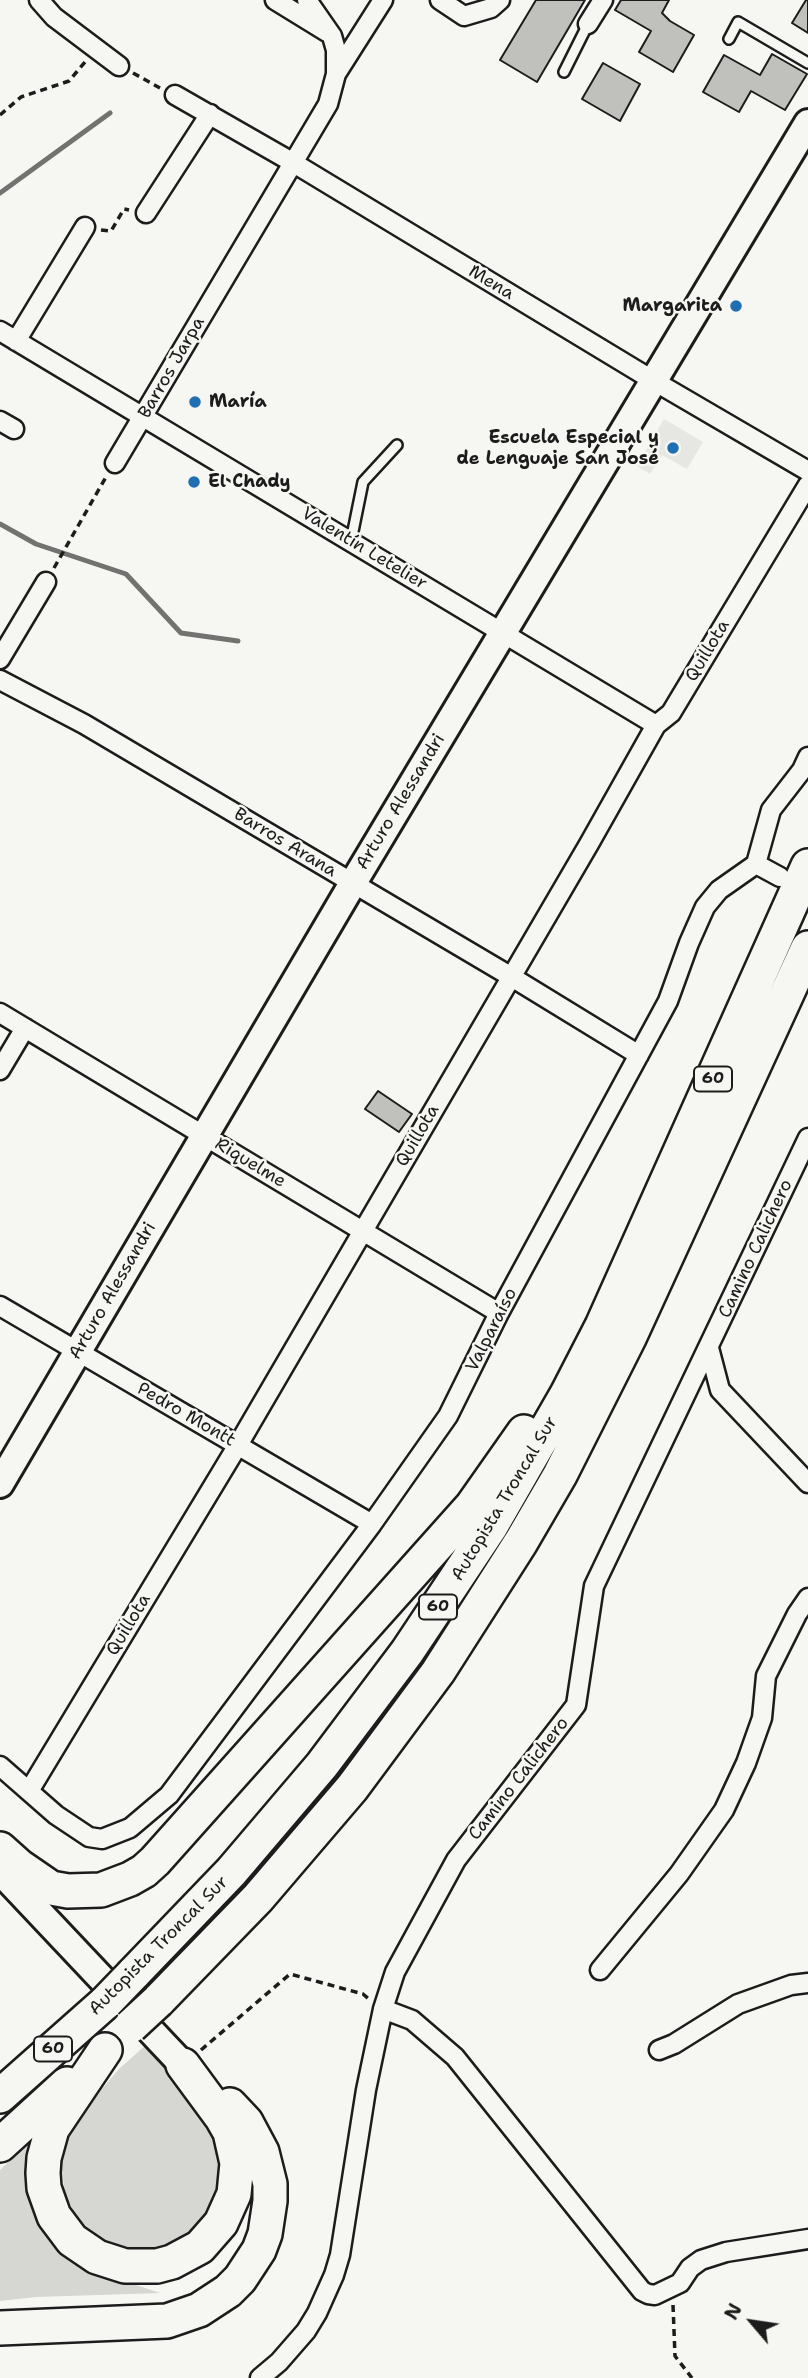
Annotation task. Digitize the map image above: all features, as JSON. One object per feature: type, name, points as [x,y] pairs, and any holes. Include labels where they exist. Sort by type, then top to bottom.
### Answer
[{"type":"highway","name":"Autopista Troncal Sur","points":[[0,2096],[106,2002],[231,1872],[315,1774],[366,1709],[450,1590],[498,1515],[567,1394],[624,1280],[794,872]]},
{"type":"highway","name":"Autopista Troncal Sur","points":[[0,2144],[158,2001],[258,1898],[352,1787],[438,1672],[508,1564],[595,1407],[808,948]]},
{"type":"highway","points":[[0,1849],[51,1888],[68,1891],[85,1892],[116,1885],[144,1871],[155,1861],[472,1506],[536,1414],[665,1187]]},
{"type":"highway","points":[[105,2050],[52,2129],[43,2173],[46,2195],[54,2216],[72,2240],[97,2258],[125,2266],[157,2266],[179,2259],[200,2247],[221,2223],[234,2194],[237,2162],[230,2132],[183,2065]]},
{"type":"highway","points":[[0,2328],[123,2324],[175,2319],[214,2302],[234,2285],[250,2265],[259,2250],[269,2218],[270,2184],[262,2152],[246,2122],[235,2109],[183,2065]]},
{"type":"main road","name":"Arturo Alessandri","points":[[0,1484],[353,883],[807,128]]},
{"type":"main road","points":[[0,1871],[183,2065]]},
{"type":"street","points":[[39,0],[54,17],[119,66]]},
{"type":"street","points":[[275,0],[332,36]]},
{"type":"street","points":[[307,0],[332,36]]},
{"type":"street","name":"Barros Jarpa","points":[[336,74],[383,0]]},
{"type":"street","points":[[440,0],[464,16],[491,8],[500,0]]},
{"type":"street","points":[[588,24],[603,0]]},
{"type":"street","name":"Barros Jarpa","points":[[115,463],[328,104],[336,74],[336,50],[332,36]]},
{"type":"street","name":"Mena","points":[[174,95],[292,162],[808,471]]},
{"type":"street","points":[[146,213],[210,114]]},
{"type":"street","points":[[16,341],[85,227]]},
{"type":"street","name":"Valentín Letelier","points":[[0,331],[656,725]]},
{"type":"street","name":"Quillota","points":[[29,1791],[238,1445],[656,725],[671,713],[808,485]]},
{"type":"street","points":[[0,659],[46,582]]},
{"type":"street","name":"Barros Arana","points":[[0,680],[84,724],[639,1055]]},
{"type":"street","points":[[794,872],[755,864],[771,810],[802,770],[808,757]]},
{"type":"street","name":"Valparaíso","points":[[29,1791],[56,1815],[89,1837],[102,1839],[130,1828],[169,1795],[373,1524],[448,1416],[499,1313],[668,1001],[705,907],[719,890],[755,864]]},
{"type":"street","name":"Riquelme","points":[[0,1013],[499,1313]]},
{"type":"street","points":[[0,1070],[25,1028]]},
{"type":"street","name":"Camino Calichero","points":[[260,2378],[279,2362],[306,2331],[322,2304],[334,2275],[340,2255],[366,2090],[383,2009],[395,1972],[456,1860],[576,1706],[594,1586],[808,1138]]},
{"type":"street","name":"Pedro Montt","points":[[0,1306],[373,1524]]},
{"type":"street","points":[[709,1348],[720,1390],[808,1483]]},
{"type":"street","points":[[600,1970],[679,1874],[723,1810],[746,1763],[761,1718],[766,1676],[808,1598]]},
{"type":"street","points":[[0,1766],[29,1791]]},
{"type":"street","points":[[659,2050],[674,2044],[738,2004],[791,1985],[808,1983]]},
{"type":"street","points":[[383,2009],[412,2021],[455,2057],[642,2291],[655,2295],[680,2283],[690,2268],[701,2260],[726,2252],[808,2239]]},
{"type":"lane","points":[[729,39],[738,22],[808,63]]},
{"type":"lane","points":[[564,72],[588,24]]},
{"type":"lane","points":[[351,541],[363,482],[397,445]]},
{"type":"path","points":[[0,115],[21,97],[69,81],[97,48]]},
{"type":"path","points":[[119,66],[174,95]]},
{"type":"path","points":[[85,227],[110,231],[124,209],[146,213]]},
{"type":"path","points":[[46,582],[115,463]]},
{"type":"path","points":[[183,2065],[290,1974],[363,1994],[383,2009]]},
{"type":"path","points":[[680,2283],[673,2303],[675,2356],[692,2378]]},
{"type":"shaded area","name":"Escuela Especial y de Lenguaje San José","points":[[664,419],[703,442],[687,469],[662,455],[650,474],[637,466]]},
{"type":"shaded area","points":[[147,2044],[207,2110],[224,2164],[209,2223],[153,2257],[114,2253],[80,2227],[64,2190],[61,2151],[83,2111],[119,2069]]},
{"type":"shaded area","points":[[35,2137],[97,2272],[160,2293],[36,2297],[0,2301],[0,2170]]},
{"type":"building","points":[[536,0],[585,0],[537,82],[500,60]]},
{"type":"building","points":[[621,0],[669,0],[662,13],[694,35],[673,72],[639,52],[651,31],[615,10]]},
{"type":"building","points":[[808,0],[808,33],[792,23]]},
{"type":"building","points":[[772,54],[807,74],[785,110],[751,91],[739,112],[703,92],[724,55],[760,75]]},
{"type":"building","points":[[603,63],[640,84],[620,121],[582,99]]},
{"type":"building","points":[[378,1091],[412,1114],[399,1132],[365,1109]]},
{"type":"waterway","points":[[0,193],[110,113]]},
{"type":"waterway","points":[[0,524],[36,544],[126,574],[181,633],[238,641]]},
{"type":"place","name":"Margarita","points":[[736,306]]},
{"type":"place","name":"María","points":[[195,402]]},
{"type":"place","name":"Escuela Especial y de Lenguaje San José","points":[[673,448]]},
{"type":"place","name":"El Chady","points":[[194,482]]}]
